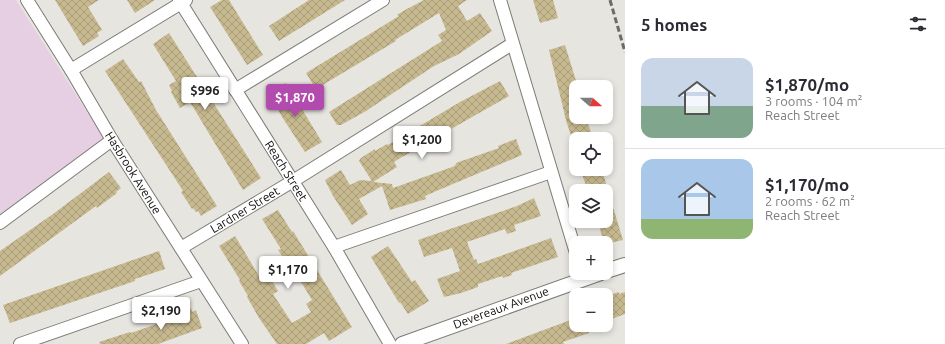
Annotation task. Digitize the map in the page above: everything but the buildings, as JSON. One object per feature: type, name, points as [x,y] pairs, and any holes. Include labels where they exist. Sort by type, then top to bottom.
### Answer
[{"type":"street","name":"Hasbrook Avenue","points":[[26,0],[71,70],[112,140],[242,344]]},
{"type":"street","points":[[235,90],[383,0]]},
{"type":"street","points":[[500,0],[571,236]]},
{"type":"street","points":[[71,70],[182,1]]},
{"type":"street","name":"Reach Street","points":[[182,1],[235,90],[334,247],[390,344]]},
{"type":"street","name":"Lardner Street","points":[[181,248],[293,181],[512,44]]},
{"type":"street","points":[[0,223],[112,140]]},
{"type":"street","points":[[334,247],[551,172]]},
{"type":"street","points":[[613,269],[625,265]]},
{"type":"street","name":"Devereaux Avenue","points":[[402,344],[572,280]]},
{"type":"street","points":[[20,344],[202,281]]},
{"type":"shaded area","points":[[0,0],[16,0],[104,139],[0,214]]},
{"type":"railway","points":[[610,0],[625,52]]}]
